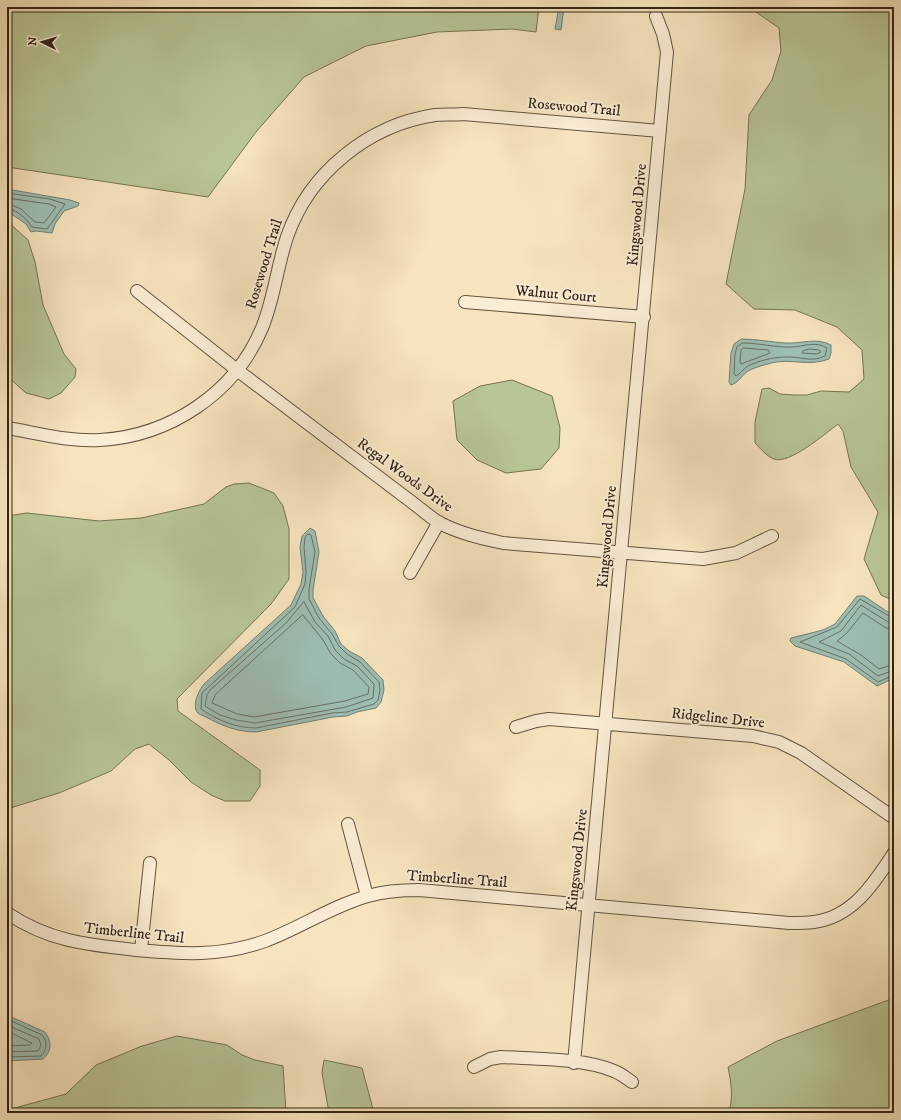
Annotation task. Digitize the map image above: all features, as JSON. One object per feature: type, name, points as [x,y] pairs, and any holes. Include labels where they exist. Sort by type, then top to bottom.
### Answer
[{"type":"street","name":"Kingswood Drive","points":[[574,1063],[644,317],[667,52],[663,34],[656,16]]},
{"type":"street","name":"Rosewood Trail","points":[[7,428],[66,439],[86,441],[136,435],[181,418],[211,397],[237,370],[249,354],[262,328],[281,259],[296,214],[324,174],[342,156],[367,139],[402,123],[435,115],[463,114],[660,131]]},
{"type":"street","name":"Regal Woods Drive","points":[[137,291],[237,370],[439,522],[480,538],[503,542],[622,554],[708,559],[736,553],[772,536]]},
{"type":"street","name":"Walnut Court","points":[[465,302],[644,317]]},
{"type":"street","points":[[410,572],[439,522]]},
{"type":"street","name":"Ridgeline Drive","points":[[516,728],[536,721],[549,719],[753,736],[779,742],[801,753],[894,818]]},
{"type":"street","points":[[348,824],[367,896]]},
{"type":"street","name":"Timberline Trail","points":[[7,913],[30,927],[79,944],[200,954],[226,952],[248,947],[367,896],[401,890],[419,890],[790,923],[815,922],[835,916],[855,904],[871,887],[894,853]]},
{"type":"street","points":[[141,950],[150,863]]},
{"type":"street","points":[[474,1066],[501,1056],[574,1063],[598,1066],[615,1071],[632,1082]]},
{"type":"green space","points":[[7,7],[539,7],[536,32],[512,29],[437,32],[366,46],[304,77],[256,132],[208,197],[7,167]]},
{"type":"green space","points":[[755,7],[894,7],[894,601],[881,595],[864,559],[878,512],[851,467],[843,431],[838,424],[798,453],[781,460],[768,456],[755,443],[755,422],[762,389],[769,388],[780,394],[794,395],[807,395],[821,391],[849,392],[864,379],[862,350],[837,327],[795,310],[754,309],[726,284],[745,189],[749,115],[772,80],[781,51],[779,28],[756,12]]},
{"type":"green space","points":[[7,221],[28,240],[35,262],[43,305],[64,354],[76,369],[75,377],[61,393],[49,399],[26,393],[7,376],[7,354],[10,348],[7,324]]},
{"type":"green space","points":[[512,380],[552,396],[560,428],[559,448],[541,469],[506,473],[477,460],[457,440],[453,401],[480,386]]},
{"type":"green space","points":[[249,483],[274,493],[283,506],[289,529],[289,579],[271,604],[177,699],[178,711],[260,770],[260,786],[250,801],[225,801],[211,795],[191,782],[169,760],[149,744],[135,749],[111,771],[59,793],[7,809],[7,516],[27,513],[99,521],[141,518],[204,504],[226,487],[234,484]]},
{"type":"green space","points":[[894,998],[894,1113],[728,1113],[731,1102],[731,1084],[728,1067],[777,1041]]},
{"type":"green space","points":[[177,1036],[227,1045],[242,1055],[255,1060],[283,1066],[286,1113],[7,1113],[7,1106],[11,1109],[66,1094],[96,1065],[142,1046]]},
{"type":"green space","points":[[324,1060],[362,1068],[373,1109],[377,1113],[329,1113],[322,1073]]},
{"type":"water","points":[[559,7],[564,7],[561,30],[555,29]]},
{"type":"water","points":[[7,189],[70,200],[79,203],[78,206],[64,211],[55,224],[52,233],[36,231],[31,232],[26,224],[7,211]]},
{"type":"water","points":[[741,339],[785,343],[820,341],[831,345],[831,353],[829,359],[822,361],[786,361],[760,366],[748,371],[731,385],[729,382],[731,353],[734,344]]},
{"type":"water","points":[[310,528],[315,531],[319,552],[313,598],[323,616],[335,631],[341,644],[349,651],[362,658],[383,680],[384,690],[381,702],[376,708],[347,716],[333,717],[256,732],[230,728],[198,713],[195,706],[198,694],[204,684],[291,605],[301,584],[303,572],[300,547],[302,536]]},
{"type":"water","points":[[857,596],[864,596],[894,616],[894,678],[877,686],[844,662],[795,646],[790,641],[791,638],[823,630],[835,624]]},
{"type":"water","points":[[7,1015],[45,1032],[49,1039],[50,1046],[48,1053],[43,1059],[7,1061]]}]
